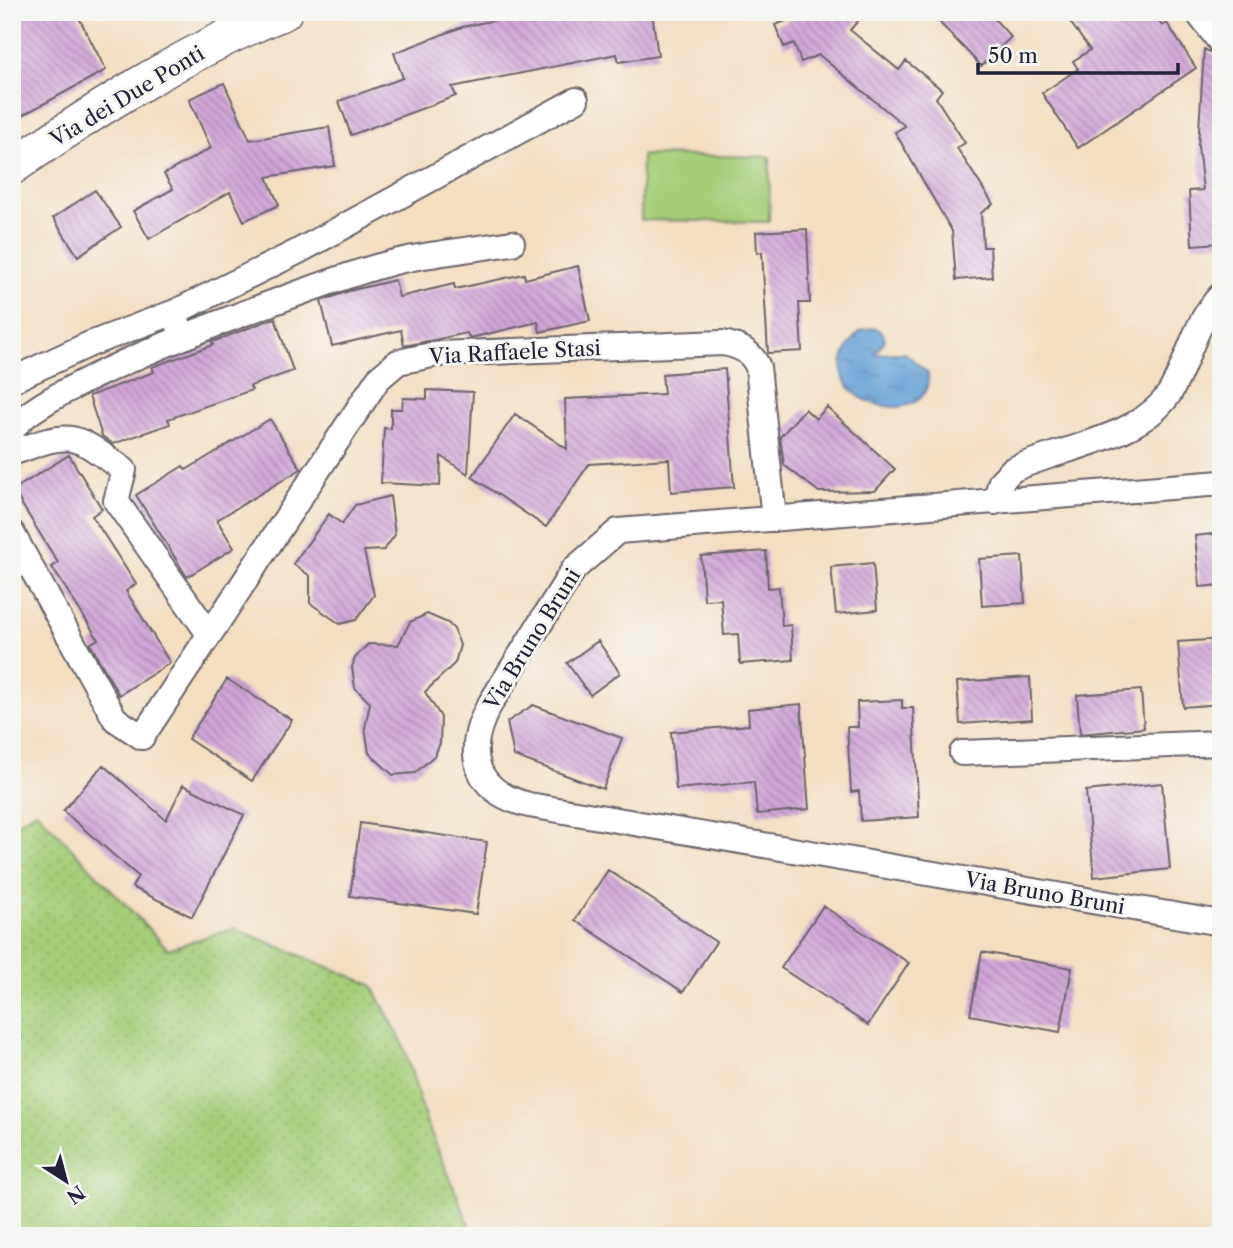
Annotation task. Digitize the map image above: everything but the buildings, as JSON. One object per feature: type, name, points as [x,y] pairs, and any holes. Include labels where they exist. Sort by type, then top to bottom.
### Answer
[{"type":"street","name":"Via dei Due Ponti","points":[[12,167],[136,87],[214,44],[284,12]]},
{"type":"street","points":[[1197,12],[1221,43]]},
{"type":"street","points":[[12,380],[90,344],[175,313],[297,252],[576,100]]},
{"type":"street","points":[[12,431],[38,405],[182,337],[379,266],[512,243]]},
{"type":"street","points":[[995,502],[1002,481],[1012,470],[1127,428],[1158,407],[1172,389],[1203,317],[1221,295]]},
{"type":"street","points":[[175,313],[182,337]]},
{"type":"street","name":"Via Raffaele Stasi","points":[[12,533],[115,719],[142,737],[378,379],[391,367],[407,359],[437,354],[592,347],[723,343],[738,346],[750,354],[758,367],[774,519]]},
{"type":"street","points":[[12,453],[54,438],[81,439],[124,470],[116,501],[209,634]]},
{"type":"street","name":"Via Bruno Bruni","points":[[1221,483],[774,519],[626,528],[610,535],[596,546],[574,569],[485,713],[479,729],[476,763],[487,785],[503,797],[529,806],[1221,923]]},
{"type":"street","points":[[962,753],[1221,743]]},
{"type":"green space","points":[[642,155],[770,157],[769,222],[641,220]]},
{"type":"green space","points":[[36,811],[168,949],[234,928],[372,985],[403,1044],[426,1121],[474,1236],[12,1236],[12,826]]},
{"type":"water","points":[[876,328],[883,333],[885,340],[875,354],[905,353],[928,373],[925,392],[913,403],[895,407],[876,404],[859,396],[846,383],[842,365],[850,344],[860,332]]}]
